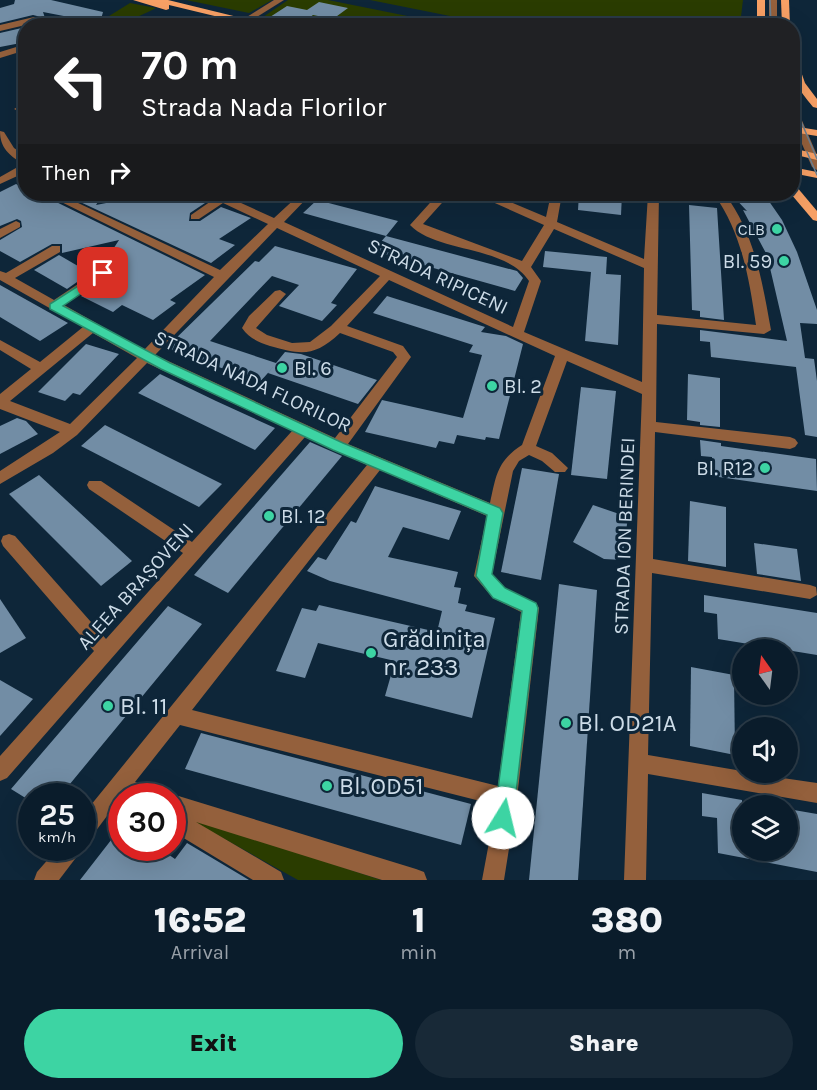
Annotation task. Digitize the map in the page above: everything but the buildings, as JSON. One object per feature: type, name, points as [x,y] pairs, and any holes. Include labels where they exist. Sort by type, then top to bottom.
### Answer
[{"type":"main road","points":[[137,0],[216,18]]},
{"type":"main road","points":[[157,0],[222,18]]},
{"type":"main road","points":[[761,0],[761,18]]},
{"type":"main road","points":[[785,0],[786,18]]},
{"type":"main road","points":[[800,84],[817,105]]},
{"type":"main road","points":[[800,130],[817,133]]},
{"type":"main road","points":[[800,145],[817,148]]},
{"type":"main road","points":[[800,154],[817,157]]},
{"type":"main road","points":[[800,172],[817,175]]},
{"type":"main road","points":[[800,199],[817,219]]},
{"type":"street","points":[[252,18],[280,0]]},
{"type":"street","points":[[773,0],[773,18]]},
{"type":"street","points":[[0,28],[18,24]]},
{"type":"street","points":[[0,55],[18,49]]},
{"type":"street","points":[[0,134],[10,156],[18,159]]},
{"type":"street","points":[[800,136],[817,167]]},
{"type":"street","points":[[0,181],[18,171]]},
{"type":"street","points":[[13,174],[18,176]]},
{"type":"street","points":[[66,201],[222,276]]},
{"type":"street","points":[[195,217],[215,201]]},
{"type":"street","name":"STRADA RIPICENI","points":[[234,201],[388,276],[649,391]]},
{"type":"street","points":[[0,478],[48,449],[72,431],[222,276],[298,201]]},
{"type":"street","points":[[437,201],[416,225],[525,267],[533,273],[535,280],[517,334]]},
{"type":"street","points":[[499,201],[650,266]]},
{"type":"street","points":[[525,267],[551,223],[556,201]]},
{"type":"street","name":"STRADA ION BERINDEI","points":[[635,880],[651,319],[650,266],[654,201]]},
{"type":"street","points":[[651,319],[764,330],[748,246],[726,201]]},
{"type":"street","points":[[0,234],[16,225]]},
{"type":"street","points":[[3,277],[56,249]]},
{"type":"street","points":[[54,306],[103,273]]},
{"type":"street","points":[[280,294],[254,319],[249,328],[254,334],[292,348],[306,349],[318,344],[337,327],[369,291],[388,276]]},
{"type":"street","name":"STRADA NADA FLORILOR","points":[[3,277],[146,357],[302,430],[495,513]]},
{"type":"street","points":[[72,431],[0,403],[92,327]]},
{"type":"street","points":[[337,327],[399,349],[404,357],[338,446]]},
{"type":"street","points":[[0,344],[42,369]]},
{"type":"street","points":[[493,880],[507,798],[530,608],[499,593],[483,576],[505,470],[514,457],[528,448],[563,354]]},
{"type":"street","points":[[648,426],[790,443]]},
{"type":"street","name":"ALEEA BRAȘOVENI","points":[[0,771],[302,430]]},
{"type":"street","points":[[528,448],[548,457],[560,468]]},
{"type":"street","points":[[133,783],[178,715],[377,463]]},
{"type":"street","points":[[95,485],[194,552]]},
{"type":"street","points":[[9,541],[106,652]]},
{"type":"street","points":[[644,565],[810,592]]},
{"type":"street","points":[[178,715],[507,798]]},
{"type":"street","points":[[638,763],[817,793]]},
{"type":"street","points":[[186,808],[416,880]]},
{"type":"street","points":[[96,820],[108,809]]},
{"type":"street","points":[[186,827],[273,880]]},
{"type":"street","points":[[45,880],[60,861]]},
{"type":"green space","points":[[186,0],[272,0],[249,13]]},
{"type":"green space","points":[[288,0],[328,0],[417,18],[261,18]]},
{"type":"green space","points":[[370,0],[743,0],[741,18],[460,18]]},
{"type":"green space","points":[[130,3],[156,8],[134,18],[106,18]]},
{"type":"green space","points":[[186,816],[381,880],[298,880],[186,817]]},
{"type":"tram line","points":[[770,0],[771,18]]},
{"type":"tram line","points":[[800,119],[817,159]]},
{"type":"tram line","points":[[807,152],[817,175]]},
{"type":"place","name":"CLB","points":[[777,229]]},
{"type":"place","name":"Bl. 59","points":[[784,261]]},
{"type":"place","name":"Bl. 6","points":[[282,368]]},
{"type":"place","name":"Bl. 2","points":[[492,386]]},
{"type":"place","name":"Bl. R12","points":[[765,468]]},
{"type":"place","name":"Bl. 12","points":[[269,516]]},
{"type":"place","name":"Grădinița nr. 233","points":[[371,653]]},
{"type":"place","name":"Bl. 11","points":[[108,706]]},
{"type":"place","name":"Bl. OD21A","points":[[566,723]]},
{"type":"place","name":"Bl. OD51","points":[[327,786]]},
{"type":"route","points":[[103,273],[54,306],[146,357],[338,446],[495,513],[483,576],[499,593],[530,608],[503,818]]}]
